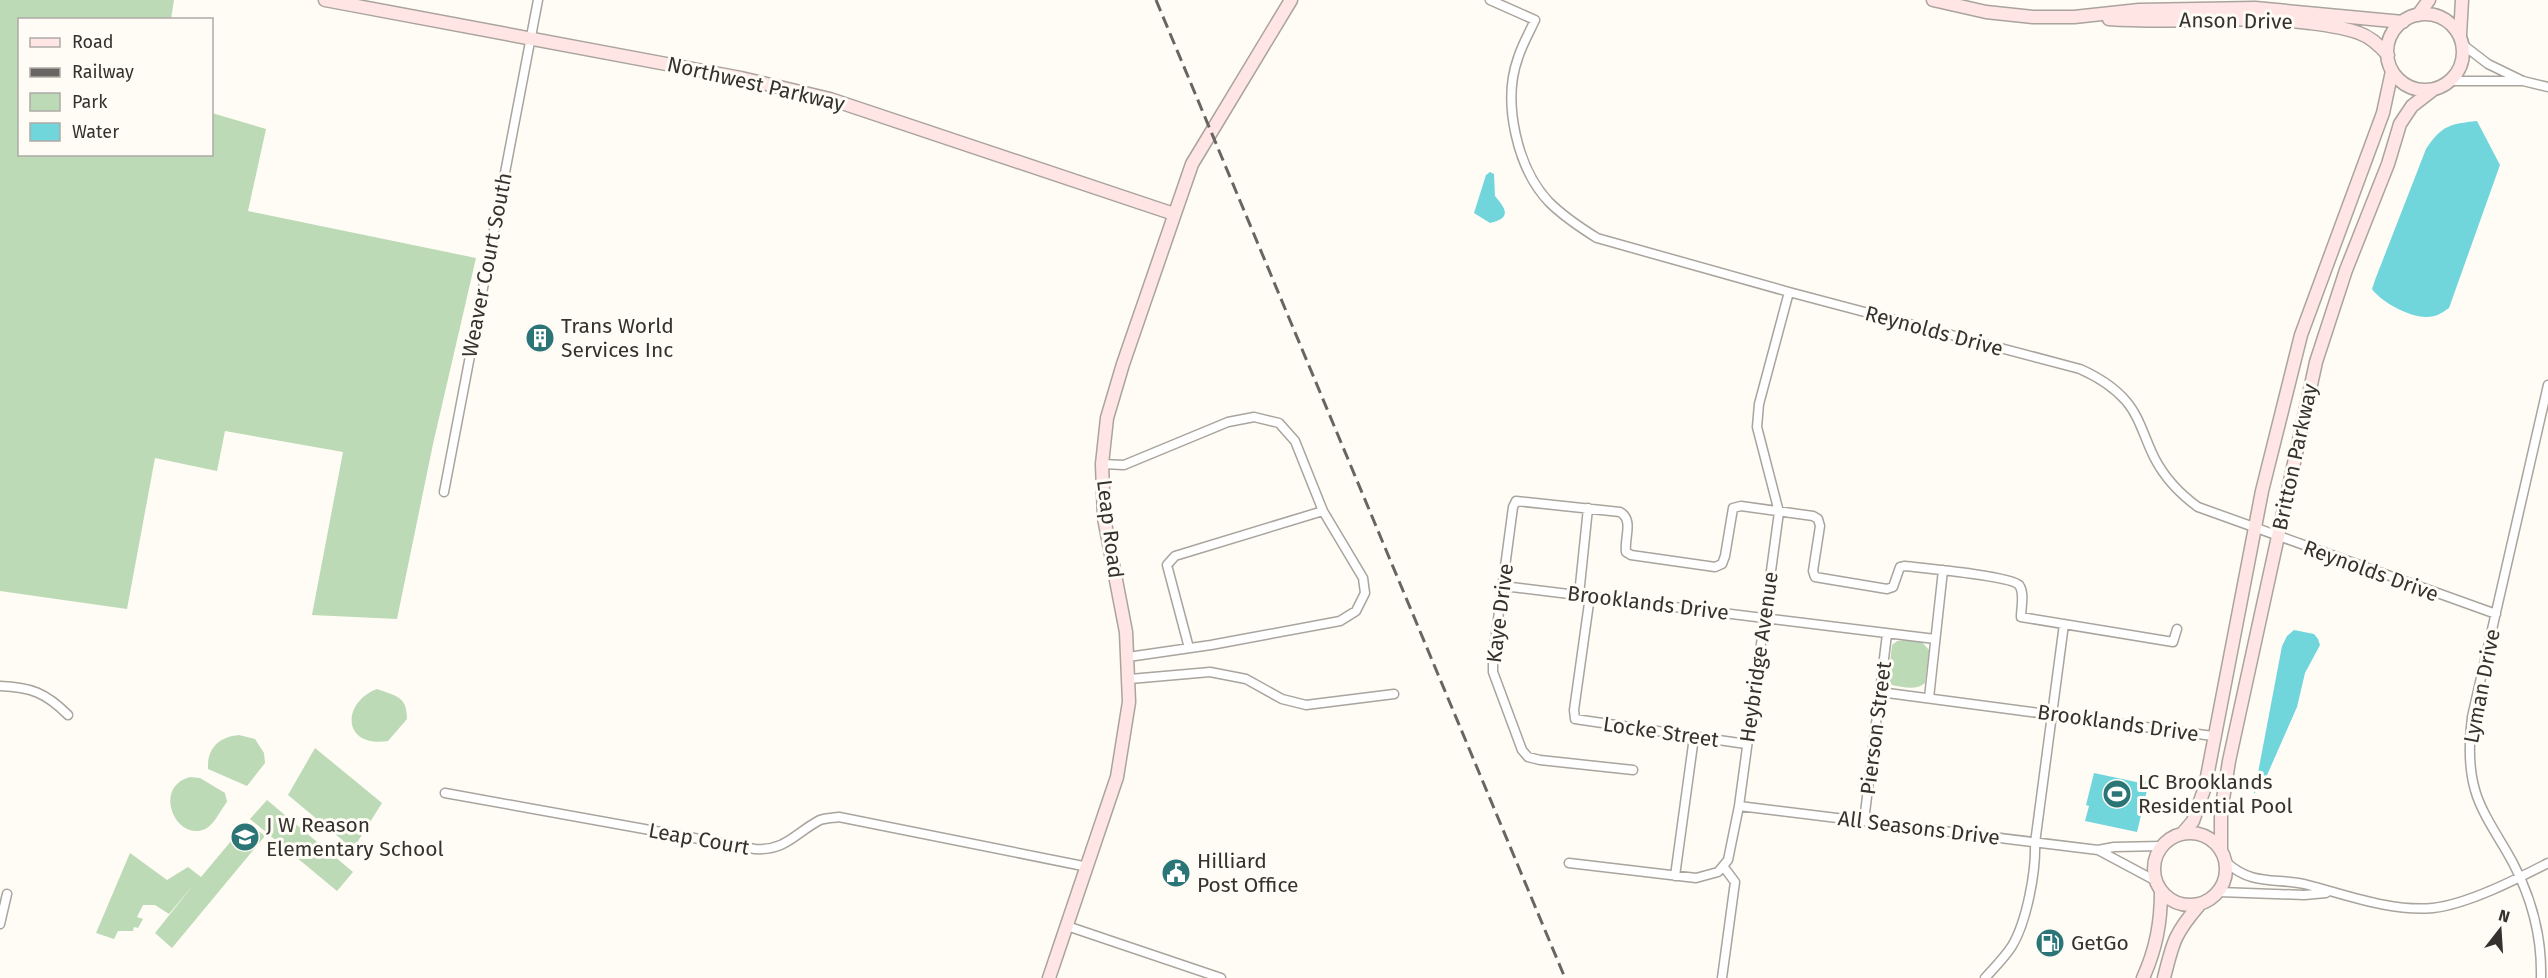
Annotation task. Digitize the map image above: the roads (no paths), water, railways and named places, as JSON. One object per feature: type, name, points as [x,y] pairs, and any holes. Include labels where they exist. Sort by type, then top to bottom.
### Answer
[{"type":"street","name":"Northwest Parkway","points":[[325,0],[741,78],[830,99],[1174,214]]},
{"type":"street","name":"Weaver Court South","points":[[444,492],[538,0]]},
{"type":"street","name":"Leap Road","points":[[1049,978],[1088,867],[1121,760],[1129,702],[1128,657],[1104,518],[1102,464],[1107,418],[1174,214],[1196,156],[1291,0]]},
{"type":"street","name":"Reynolds Drive","points":[[1490,0],[1535,20],[1517,59],[1512,107],[1522,153],[1531,174],[1550,202],[1577,225],[1597,238],[1789,292],[2080,369],[2106,383],[2127,402],[2155,459],[2179,491],[2198,507],[2496,614]]},
{"type":"street","name":"Anson Drive","points":[[1933,0],[2000,14],[2033,17],[2138,21],[2233,19],[2296,21],[2361,33],[2379,45],[2388,55]]},
{"type":"street","points":[[2418,15],[2430,0]]},
{"type":"street","points":[[2462,0],[2461,40],[2463,58],[2459,69],[2450,81],[2434,89],[2422,90],[2410,87],[2400,80],[2392,71],[2388,55],[2391,36],[2403,22],[2418,15],[2431,15],[2443,18],[2453,26],[2461,40],[2488,64],[2523,81],[2548,87]]},
{"type":"street","name":"Anson Drive","points":[[2074,17],[2139,10],[2255,8],[2403,22]]},
{"type":"street","name":"Britton Parkway","points":[[2182,834],[2193,821],[2201,801],[2255,528],[2301,335],[2384,113],[2392,71]]},
{"type":"street","points":[[2450,81],[2523,81]]},
{"type":"street","name":"Britton Parkway","points":[[2221,849],[2221,812],[2229,761],[2316,362],[2346,270],[2388,164],[2400,124],[2412,106],[2434,89]]},
{"type":"street","name":"Heybridge Avenue","points":[[1723,866],[1730,853],[1739,806],[1779,512],[1757,427],[1759,404],[1789,292]]},
{"type":"street","name":"Lyman Drive","points":[[2541,978],[2539,937],[2520,877],[2475,792],[2471,774],[2469,742],[2472,717],[2548,385]]},
{"type":"street","points":[[1102,464],[1124,465],[1228,422],[1254,417],[1279,423],[1295,441],[1323,511],[1363,578],[1365,593],[1356,611],[1340,621],[1128,657]]},
{"type":"street","name":"Kaye Drive","points":[[1588,508],[1516,501],[1513,507],[1493,657],[1493,672],[1522,750],[1528,757],[1633,770]]},
{"type":"street","points":[[1579,595],[1588,508],[1620,512],[1626,515],[1628,522],[1625,546],[1626,552],[1631,555],[1715,567],[1722,564],[1725,556],[1733,508],[1741,506],[1813,516],[1818,519],[1820,526],[1813,571],[1815,578],[1887,589],[1893,587],[1900,567],[1943,570],[2015,582],[2022,592],[2021,617],[2173,642],[2177,629]]},
{"type":"street","points":[[1189,648],[1167,565],[1175,556],[1323,511]]},
{"type":"street","points":[[1929,698],[1943,570]]},
{"type":"street","name":"Brooklands Drive","points":[[1503,586],[1935,639]]},
{"type":"street","name":"Locke Street","points":[[1590,596],[1574,710],[1575,718],[1746,744]]},
{"type":"street","points":[[1985,978],[2012,946],[2029,898],[2035,860],[2034,843],[2064,624]]},
{"type":"street","name":"Pierson Street","points":[[1864,821],[1887,634]]},
{"type":"street","points":[[1130,679],[1210,672],[1246,679],[1282,699],[1306,705],[1394,694]]},
{"type":"street","points":[[0,686],[36,691],[51,699],[68,715]]},
{"type":"street","name":"Brooklands Drive","points":[[1880,692],[2214,736]]},
{"type":"street","points":[[1675,876],[1694,737]]},
{"type":"street","name":"Leap Court","points":[[445,793],[769,850],[783,845],[822,819],[839,818],[1088,867]]},
{"type":"street","name":"All Seasons Drive","points":[[1739,806],[2098,850],[2115,847],[2162,846]]},
{"type":"street","points":[[2143,978],[2154,951],[2161,922],[2154,869],[2156,857],[2162,846],[2171,838],[2182,834],[2200,834],[2221,849],[2226,862],[2226,873],[2218,892],[2210,900],[2200,904],[2178,904],[2158,886]]},
{"type":"street","name":"All Seasons Drive","points":[[2098,850],[2158,886]]},
{"type":"street","points":[[2226,862],[2248,877],[2306,884],[2329,893],[2402,907],[2433,908],[2459,901],[2520,877],[2548,863]]},
{"type":"street","points":[[1569,863],[1696,878],[1710,876],[1723,866],[1735,882],[1722,978]]},
{"type":"street","points":[[2218,892],[2247,891],[2304,895],[2329,893]]},
{"type":"street","points":[[0,924],[7,894]]},
{"type":"street","points":[[2164,978],[2173,940],[2179,929],[2200,904]]},
{"type":"street","points":[[1067,926],[1221,978]]},
{"type":"water","points":[[2477,121],[2500,165],[2449,308],[2433,316],[2413,315],[2389,304],[2372,289],[2426,149],[2447,127]]},
{"type":"water","points":[[1490,172],[1494,174],[1495,196],[1505,212],[1502,218],[1490,223],[1474,213],[1486,175]]},
{"type":"water","points":[[2294,630],[2314,634],[2320,645],[2305,673],[2297,707],[2264,782],[2254,794],[2282,646],[2287,636]]},
{"type":"water","name":"LC Brooklands Residential Pool","points":[[2094,773],[2141,783],[2142,781],[2149,782],[2137,832],[2085,821],[2089,806],[2086,805]]},
{"type":"railway","points":[[1156,0],[1565,978]]},
{"type":"place","name":"Trans World Services Inc","points":[[540,338]]},
{"type":"place","name":"LC Brooklands Residential Pool","points":[[2117,794]]},
{"type":"place","name":"J W Reason Elementary School","points":[[245,837]]},
{"type":"place","name":"Hilliard Post Office","points":[[1176,873]]},
{"type":"place","name":"GetGo","points":[[2050,943]]}]
